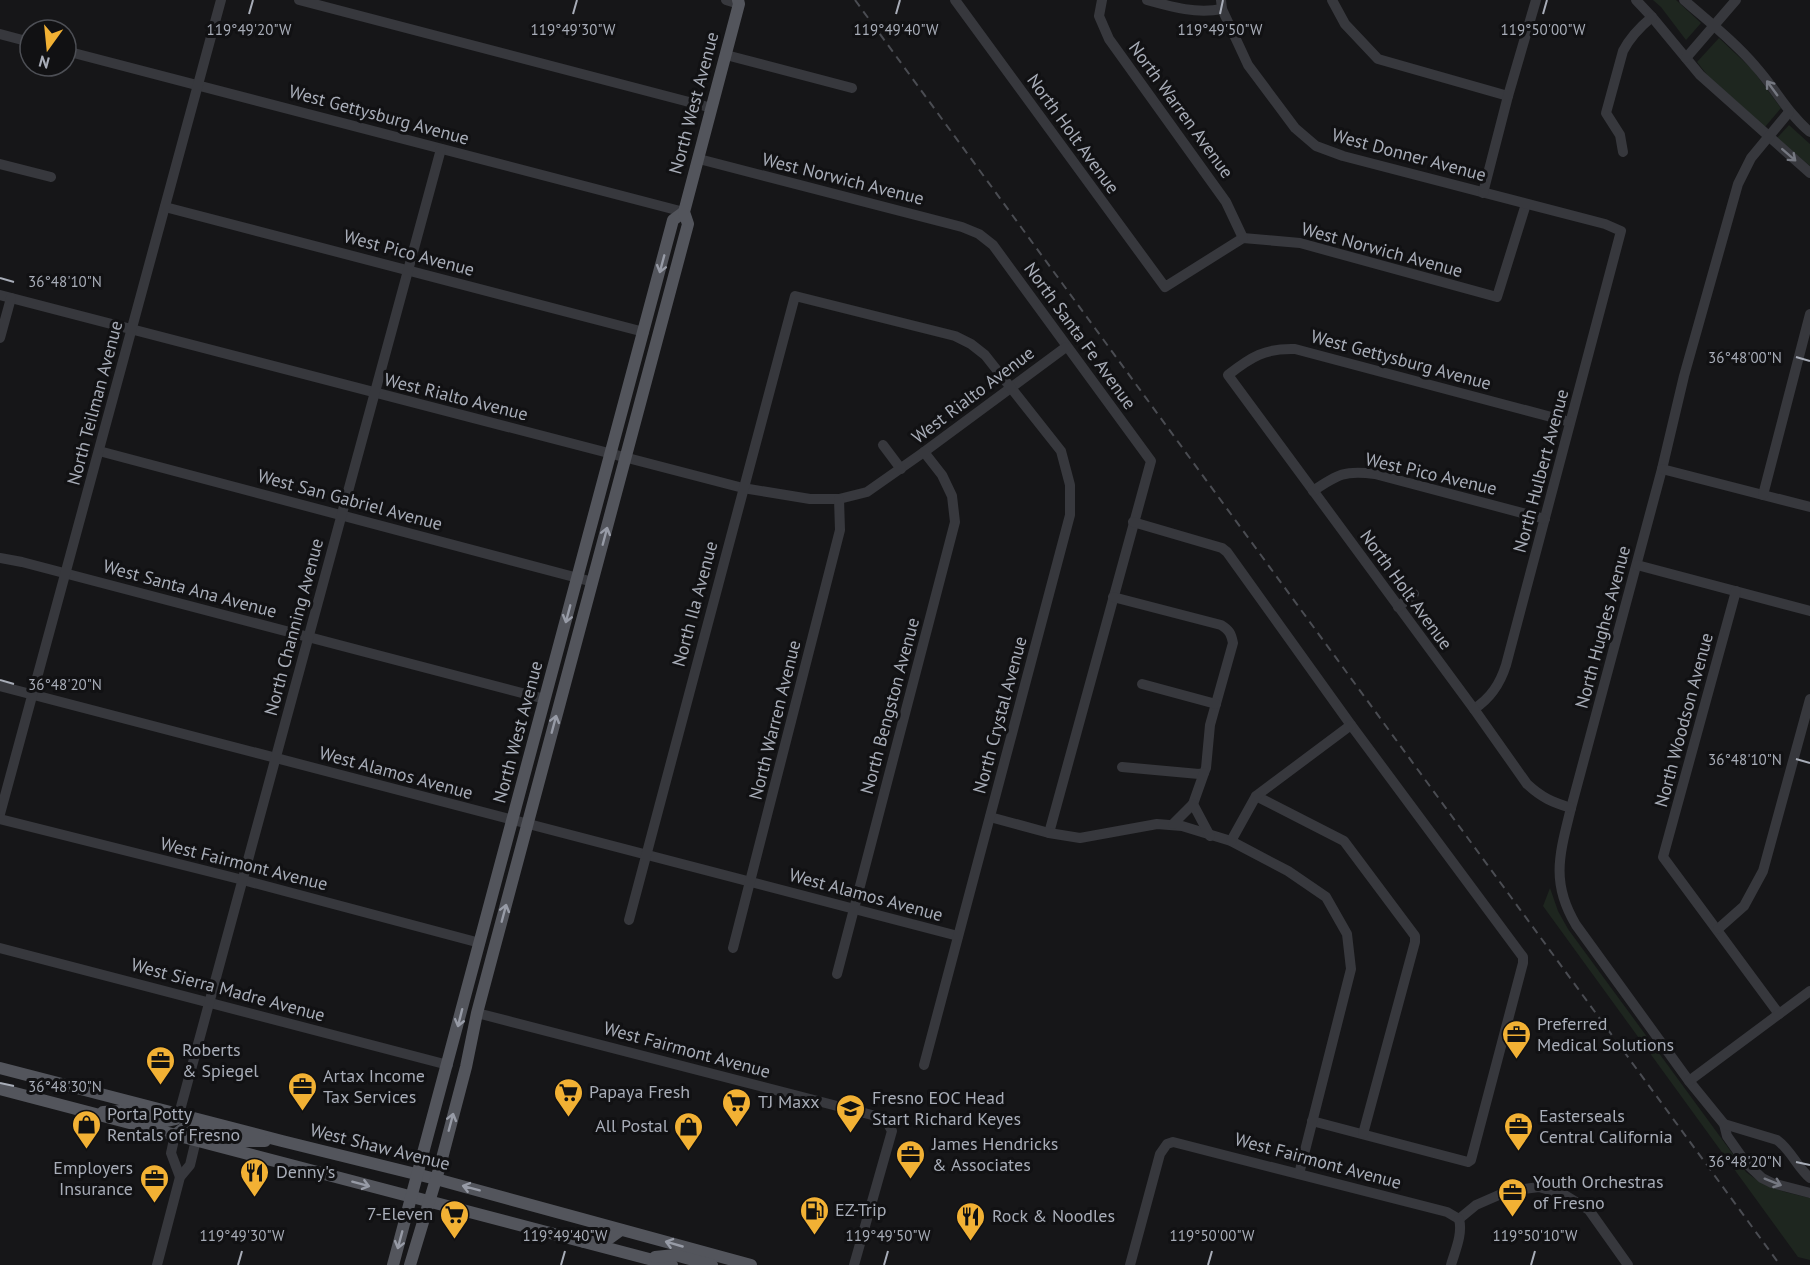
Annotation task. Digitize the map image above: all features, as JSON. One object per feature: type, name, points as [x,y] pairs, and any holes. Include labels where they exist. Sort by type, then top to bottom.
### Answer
[{"type":"main road","name":"North West Avenue","points":[[410,1265],[466,1067],[477,1012],[688,224],[684,212],[740,1]]},
{"type":"main road","name":"North West Avenue","points":[[393,1265],[673,220],[684,212]]},
{"type":"main road","points":[[477,1012],[473,1008],[472,999],[490,932],[488,914]]},
{"type":"main road","name":"West Shaw Avenue","points":[[0,1068],[418,1174],[742,1264]]},
{"type":"main road","points":[[0,1089],[672,1265]]},
{"type":"main road","points":[[93,1113],[121,1111],[167,1121],[176,1119],[179,1114]]},
{"type":"main road","points":[[176,1135],[184,1128],[189,1128],[239,1141],[282,1141]]},
{"type":"main road","points":[[584,1242],[591,1237],[610,1238],[621,1230]]},
{"type":"main road","points":[[645,1258],[675,1255],[712,1265]]},
{"type":"street","name":"North Teilman Avenue","points":[[0,816],[221,0]]},
{"type":"street","points":[[299,0],[712,108]]},
{"type":"street","points":[[726,0],[740,1]]},
{"type":"street","name":"North Holt Avenue","points":[[955,0],[1165,287],[1243,238]]},
{"type":"street","name":"North Warren Avenue","points":[[1102,0],[1099,16],[1109,39],[1226,202],[1243,238]]},
{"type":"street","points":[[1147,0],[1193,11],[1211,11],[1222,4]]},
{"type":"street","points":[[1332,0],[1345,24],[1378,59],[1508,96]]},
{"type":"street","points":[[1483,193],[1536,0]]},
{"type":"street","points":[[1636,0],[1700,75],[1810,173]]},
{"type":"street","points":[[1684,0],[1744,53],[1790,112],[1810,132]]},
{"type":"street","points":[[1686,58],[1736,0]]},
{"type":"street","name":"West Donner Avenue","points":[[1222,4],[1248,65],[1289,121],[1308,141],[1324,150],[1343,156],[1605,224],[1621,231]]},
{"type":"street","points":[[1623,152],[1620,135],[1606,113],[1627,42],[1635,31],[1652,17]]},
{"type":"street","points":[[0,34],[18,39]]},
{"type":"street","name":"West Gettysburg Avenue","points":[[78,54],[684,212]]},
{"type":"street","points":[[726,55],[852,88]]},
{"type":"street","name":"North Hughes Avenue","points":[[1724,1124],[1689,1081],[1569,914],[1561,888],[1559,860],[1662,469],[1684,376],[1738,184],[1751,158],[1790,112]]},
{"type":"street","name":"North Channing Avenue","points":[[179,1114],[441,149]]},
{"type":"street","name":"West Norwich Avenue","points":[[699,159],[962,227],[979,234]]},
{"type":"street","points":[[0,164],[51,177]]},
{"type":"street","name":"West Norwich Avenue","points":[[1243,238],[1300,243],[1497,297],[1526,204]]},
{"type":"street","name":"West Pico Avenue","points":[[165,207],[644,332]]},
{"type":"street","name":"North Hulbert Avenue","points":[[1474,709],[1491,695],[1504,673],[1621,231]]},
{"type":"street","name":"North Santa Fe Avenue","points":[[979,234],[993,245],[1151,461],[1133,522]]},
{"type":"street","name":"North Ila Avenue","points":[[628,920],[795,296],[955,336],[971,344],[985,355],[1009,387]]},
{"type":"street","points":[[0,338],[5,297]]},
{"type":"street","name":"West Rialto Avenue","points":[[5,297],[743,488],[810,499],[839,499],[867,492],[1066,347]]},
{"type":"street","points":[[1763,495],[1810,314]]},
{"type":"street","name":"West Gettysburg Avenue","points":[[1228,375],[1263,352],[1278,349],[1295,350],[1570,422]]},
{"type":"street","name":"North Holt Avenue","points":[[1228,375],[1527,784],[1537,794],[1551,802],[1571,808]]},
{"type":"street","name":"North Crystal Avenue","points":[[924,1065],[1070,515],[1070,485],[1061,451],[1009,387]]},
{"type":"street","points":[[883,446],[901,469]]},
{"type":"street","name":"West San Gabriel Avenue","points":[[99,451],[593,582]]},
{"type":"street","name":"North Bengston Avenue","points":[[837,974],[955,522],[952,496],[942,475],[924,452]]},
{"type":"street","points":[[1662,469],[1810,507]]},
{"type":"street","name":"West Pico Avenue","points":[[1313,491],[1344,473],[1375,474],[1545,519]]},
{"type":"street","name":"North Warren Avenue","points":[[733,948],[840,530],[839,499]]},
{"type":"street","points":[[1049,833],[1133,522],[1222,548],[1522,957],[1523,963],[1471,1160],[1468,1162],[1312,1121]]},
{"type":"street","name":"West Santa Ana Avenue","points":[[0,558],[545,699]]},
{"type":"street","points":[[1637,565],[1810,611]]},
{"type":"street","name":"North Woodson Avenue","points":[[1718,929],[1663,857],[1736,591]]},
{"type":"street","points":[[1398,607],[1414,594]]},
{"type":"street","points":[[1113,597],[1221,625],[1232,635],[1233,643],[1210,725],[1206,768],[1193,804],[1173,824]]},
{"type":"street","points":[[1142,684],[1216,704]]},
{"type":"street","name":"West Alamos Avenue","points":[[0,686],[958,936]]},
{"type":"street","points":[[1779,1014],[1718,929],[1744,906],[1763,871],[1810,699]]},
{"type":"street","points":[[1231,842],[1256,796],[1352,725]]},
{"type":"street","points":[[1122,767],[1198,774],[1204,772]]},
{"type":"street","points":[[1256,796],[1344,841],[1415,936],[1363,1134]]},
{"type":"street","points":[[1193,804],[1210,836]]},
{"type":"street","name":"West Fairmont Avenue","points":[[0,816],[480,943]]},
{"type":"street","points":[[990,818],[1049,833],[1080,838],[1157,824],[1173,824],[1231,842],[1288,871],[1326,897],[1347,934],[1351,969],[1299,1174]]},
{"type":"street","name":"West Sierra Madre Avenue","points":[[0,948],[448,1065]]},
{"type":"street","points":[[1689,1081],[1810,991]]},
{"type":"street","name":"West Fairmont Avenue","points":[[477,1012],[861,1112],[887,1122],[892,1131],[854,1265]]},
{"type":"street","points":[[1724,1124],[1777,1140],[1809,1178],[1806,1192],[1772,1183],[1752,1170],[1727,1136],[1724,1124]]},
{"type":"street","points":[[176,1135],[171,1153],[180,1177]]},
{"type":"street","points":[[157,1265],[180,1177],[190,1164],[196,1140]]},
{"type":"street","name":"West Fairmont Avenue","points":[[1130,1265],[1160,1154],[1167,1144],[1179,1142],[1447,1212],[1459,1219]]},
{"type":"street","points":[[1451,1265],[1460,1234],[1459,1219],[1476,1204],[1508,1191],[1539,1187],[1563,1194],[1589,1210],[1628,1265]]},
{"type":"shaded area","points":[[1653,0],[1676,0],[1701,23],[1686,40]]},
{"type":"shaded area","points":[[1719,38],[1752,69],[1781,108],[1765,127],[1708,76],[1697,62]]},
{"type":"shaded area","points":[[1789,125],[1810,144],[1810,166],[1777,138]]},
{"type":"shaded area","points":[[1550,888],[1558,911],[1568,929],[1746,1172],[1769,1186],[1810,1198],[1810,1260],[1798,1257],[1543,906]]},
{"type":"railway","points":[[855,0],[1780,1265]]},
{"type":"place","name":"Preferred Medical Solutions","points":[[1516,1060]]},
{"type":"place","name":"Roberts & Spiegel","points":[[161,1086]]},
{"type":"place","name":"Artax Income Tax Services","points":[[302,1112]]},
{"type":"place","name":"Papaya Fresh","points":[[568,1118]]},
{"type":"place","name":"TJ Maxx","points":[[737,1128]]},
{"type":"place","name":"Fresno EOC Head Start Richard Keyes","points":[[851,1134]]},
{"type":"place","name":"Porta Potty Rentals of Fresno","points":[[86,1150]]},
{"type":"place","name":"All Postal","points":[[689,1152]]},
{"type":"place","name":"Easterseals Central California","points":[[1518,1152]]},
{"type":"place","name":"James Hendricks & Associates","points":[[911,1180]]},
{"type":"place","name":"Denny's","points":[[255,1198]]},
{"type":"place","name":"Employers Insurance","points":[[154,1204]]},
{"type":"place","name":"Youth Orchestras of Fresno","points":[[1512,1218]]},
{"type":"place","name":"EZ-Trip","points":[[814,1236]]},
{"type":"place","name":"7-Eleven","points":[[454,1240]]},
{"type":"place","name":"Rock & Noodles","points":[[971,1242]]}]
